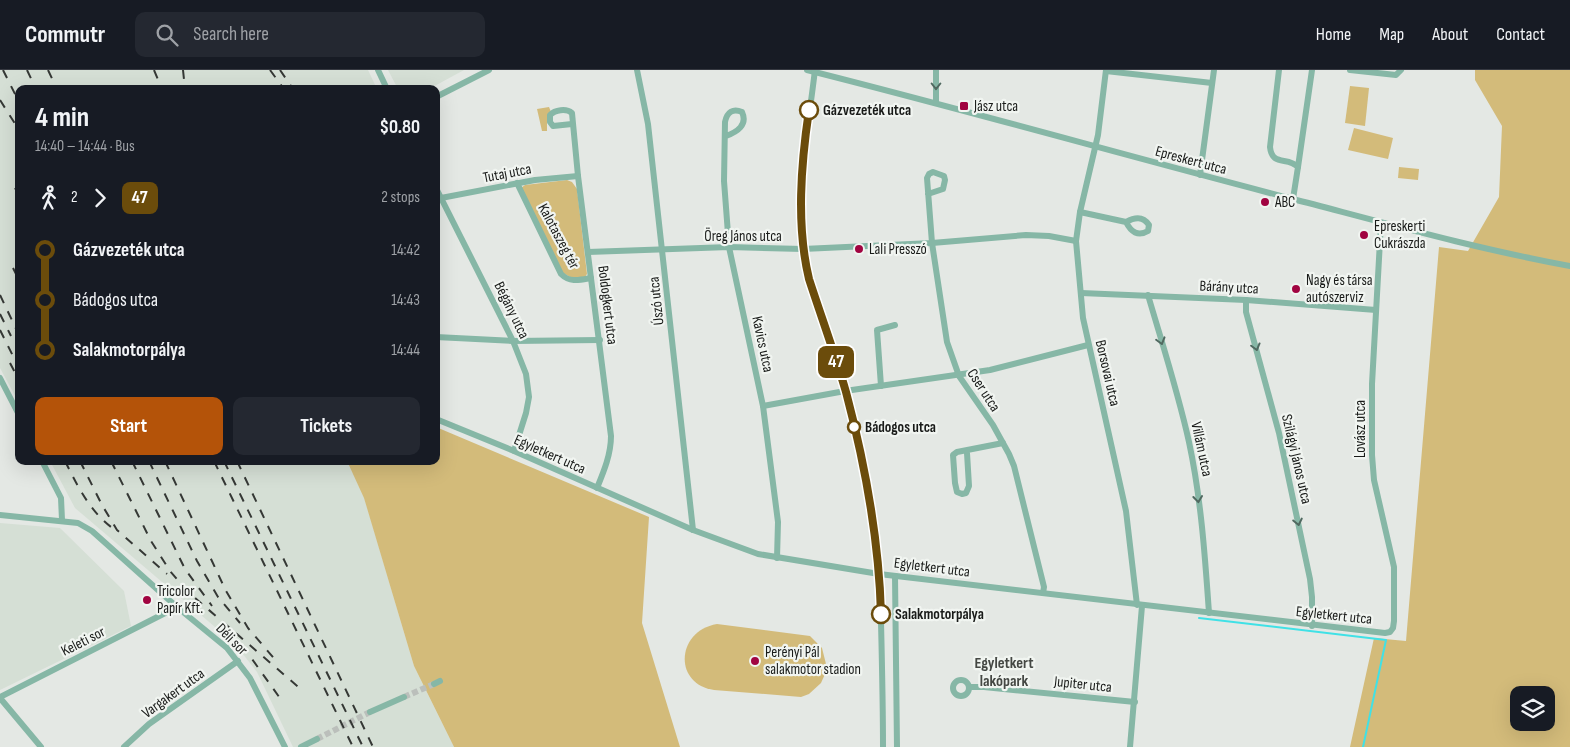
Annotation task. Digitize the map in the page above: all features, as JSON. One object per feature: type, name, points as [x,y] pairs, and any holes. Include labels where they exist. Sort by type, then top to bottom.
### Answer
[{"type":"street","points":[[378,70],[385,85]]},
{"type":"street","points":[[440,96],[489,70]]},
{"type":"street","name":"Úszó utca","points":[[637,70],[648,124],[693,530]]},
{"type":"street","name":"Epreskert utca","points":[[807,70],[1381,222],[1530,259],[1570,266]]},
{"type":"street","points":[[936,70],[936,103]]},
{"type":"street","points":[[1200,175],[1214,70]]},
{"type":"street","points":[[1279,70],[1270,152],[1276,159],[1295,163],[1298,166]]},
{"type":"street","points":[[1293,199],[1312,70]]},
{"type":"street","points":[[1350,70],[1389,72],[1396,75],[1401,70]]},
{"type":"street","points":[[815,71],[808,119],[802,193],[803,249],[809,279],[845,391],[856,434],[876,537],[879,574],[883,747]]},
{"type":"street","points":[[1106,71],[1212,83]]},
{"type":"street","name":"Borsovai utca","points":[[1106,71],[1098,134],[1080,212],[1076,241],[1083,318],[1123,495],[1140,605],[1135,702],[1130,747]]},
{"type":"street","name":"Boldogkert utca","points":[[572,124],[611,436],[611,446],[598,488]]},
{"type":"street","name":"Kavics utca","points":[[726,136],[724,181],[729,247],[763,406],[778,522],[777,558]]},
{"type":"street","name":"Tutaj utca","points":[[441,198],[517,183],[578,176]]},
{"type":"street","name":"Kalotaszeg tér","points":[[517,183],[561,274],[566,279],[573,281],[591,278]]},
{"type":"street","name":"Cser utca","points":[[928,194],[932,243],[946,335],[959,376],[1003,443],[1014,466],[1044,587],[1043,593]]},
{"type":"street","name":"Bégány utca","points":[[441,198],[513,341],[526,374],[529,397],[514,451]]},
{"type":"street","points":[[1080,212],[1126,222]]},
{"type":"street","name":"Lovász utca","points":[[1381,222],[1372,384],[1372,455],[1374,480],[1394,567],[1394,621],[1390,632]]},
{"type":"street","name":"Öreg János utca","points":[[588,252],[729,247],[803,249],[932,243],[1026,235],[1049,236],[1076,241]]},
{"type":"street","name":"Bárány utca","points":[[1081,293],[1246,300],[1376,310]]},
{"type":"street","name":"Villám utca","points":[[1148,295],[1177,392],[1192,460],[1205,551],[1209,613]]},
{"type":"street","name":"Szilágyi János utca","points":[[1246,300],[1246,312],[1279,433],[1310,579],[1312,626]]},
{"type":"street","points":[[881,386],[877,330],[895,326]]},
{"type":"street","points":[[440,337],[513,341],[600,340]]},
{"type":"street","points":[[763,406],[845,391],[959,376],[1088,345]]},
{"type":"street","points":[[0,378],[15,407]]},
{"type":"street","name":"Egyletkert utca","points":[[440,421],[693,530],[748,551],[777,558],[895,576],[1312,626],[1379,633],[1390,632]]},
{"type":"street","points":[[967,453],[969,486],[966,494],[962,494],[957,492],[953,455],[957,452],[1003,443]]},
{"type":"street","points":[[44,465],[61,498],[62,520]]},
{"type":"street","name":"Déli sor","points":[[0,515],[62,520],[78,523],[92,531],[177,607],[227,648],[250,678],[285,747]]},
{"type":"street","points":[[895,576],[897,747]]},
{"type":"street","name":"Keleti sor","points":[[0,697],[177,607]]},
{"type":"street","name":"Vargakert utca","points":[[124,747],[149,724],[238,661]]},
{"type":"street","name":"Jupiter utca","points":[[969,687],[1135,702]]},
{"type":"street","points":[[0,697],[41,747]]},
{"type":"street","points":[[370,712],[404,698]]},
{"type":"street","points":[[301,747],[316,739]]},
{"type":"shaded area","points":[[0,70],[368,70],[375,85],[15,85],[15,396],[0,368]]},
{"type":"shaded area","points":[[388,70],[464,70],[436,85],[396,85]]},
{"type":"shaded area","points":[[1475,70],[1570,70],[1570,747],[1350,747],[1374,638],[1406,641],[1439,247],[1468,251],[1499,197],[1502,126],[1475,80]]},
{"type":"shaded area","points":[[1350,86],[1369,88],[1365,126],[1345,123]]},
{"type":"shaded area","points":[[549,107],[551,112],[547,117],[547,131],[542,131],[537,109]]},
{"type":"shaded area","points":[[1354,128],[1393,138],[1388,159],[1348,150]]},
{"type":"shaded area","points":[[1399,167],[1419,169],[1418,180],[1398,178]]},
{"type":"shaded area","points":[[567,180],[572,182],[577,189],[587,274],[585,277],[574,279],[563,273],[521,188],[525,185]]},
{"type":"shaded area","points":[[440,429],[649,517],[642,623],[680,747],[454,747],[414,666],[364,498],[349,465],[440,465]]},
{"type":"shaded area","points":[[52,465],[349,465],[364,497],[414,666],[454,747],[293,747],[257,672],[235,644],[75,508]]},
{"type":"shaded area","points":[[0,523],[60,528],[124,591],[131,626],[0,690]]},
{"type":"shaded area","name":"Perényi Pál salakmotor stadion","points":[[717,624],[810,636],[822,648],[826,664],[825,674],[821,683],[809,694],[801,697],[714,690],[701,686],[691,678],[686,668],[687,646],[693,636],[703,629]]},
{"type":"waterway","points":[[1199,618],[1386,640],[1363,747]]},
{"type":"tunnel","points":[[404,697],[434,684]]},
{"type":"tunnel","points":[[317,739],[370,712]]},
{"type":"railway","points":[[3,70],[15,94]]},
{"type":"railway","points":[[27,70],[34,85]]},
{"type":"railway","points":[[48,70],[55,85]]},
{"type":"railway","points":[[154,70],[160,85]]},
{"type":"railway","points":[[183,70],[185,85]]},
{"type":"railway","points":[[270,70],[281,85]]},
{"type":"railway","points":[[280,70],[290,85]]},
{"type":"railway","points":[[0,100],[15,124]]},
{"type":"railway","points":[[13,268],[15,272]]},
{"type":"railway","points":[[0,295],[15,327]]},
{"type":"railway","points":[[0,314],[11,336]]},
{"type":"railway","points":[[0,330],[15,360]]},
{"type":"railway","points":[[10,363],[15,372]]},
{"type":"railway","points":[[67,465],[90,505],[111,527]]},
{"type":"railway","points":[[82,465],[117,530],[167,574]]},
{"type":"railway","points":[[113,465],[151,541],[170,571],[188,592],[303,691]]},
{"type":"railway","points":[[134,465],[185,569],[212,606]]},
{"type":"railway","points":[[151,465],[197,561],[218,597],[240,623]]},
{"type":"railway","points":[[167,465],[226,591],[248,628],[278,663]]},
{"type":"railway","points":[[216,465],[353,747]]},
{"type":"railway","points":[[226,465],[363,747]]},
{"type":"railway","points":[[239,465],[373,747]]},
{"type":"railway","points":[[242,645],[282,701]]},
{"type":"bus line","name":"47","points":[[809,110],[801,215],[805,263],[845,391],[856,434],[876,537],[881,614]]},
{"type":"place","name":"Jász utca","points":[[964,106]]},
{"type":"place","name":"Gázvezeték utca","points":[[809,110]]},
{"type":"place","name":"ABC","points":[[1265,202]]},
{"type":"place","name":"Epreskerti Cukrászda","points":[[1364,235]]},
{"type":"place","name":"Lali Presszó","points":[[859,249]]},
{"type":"place","name":"Nagy és társa autószerviz","points":[[1296,289]]},
{"type":"place","name":"Bádogos utca","points":[[854,427]]},
{"type":"place","name":"Tricolor Papír Kft.","points":[[147,600]]},
{"type":"place","name":"Salakmotorpálya","points":[[881,614]]},
{"type":"place","name":"Perényi Pál salakmotor stadion","points":[[755,661]]},
{"type":"district","name":"Egyletkert lakópark","points":[[1004,671]]}]
